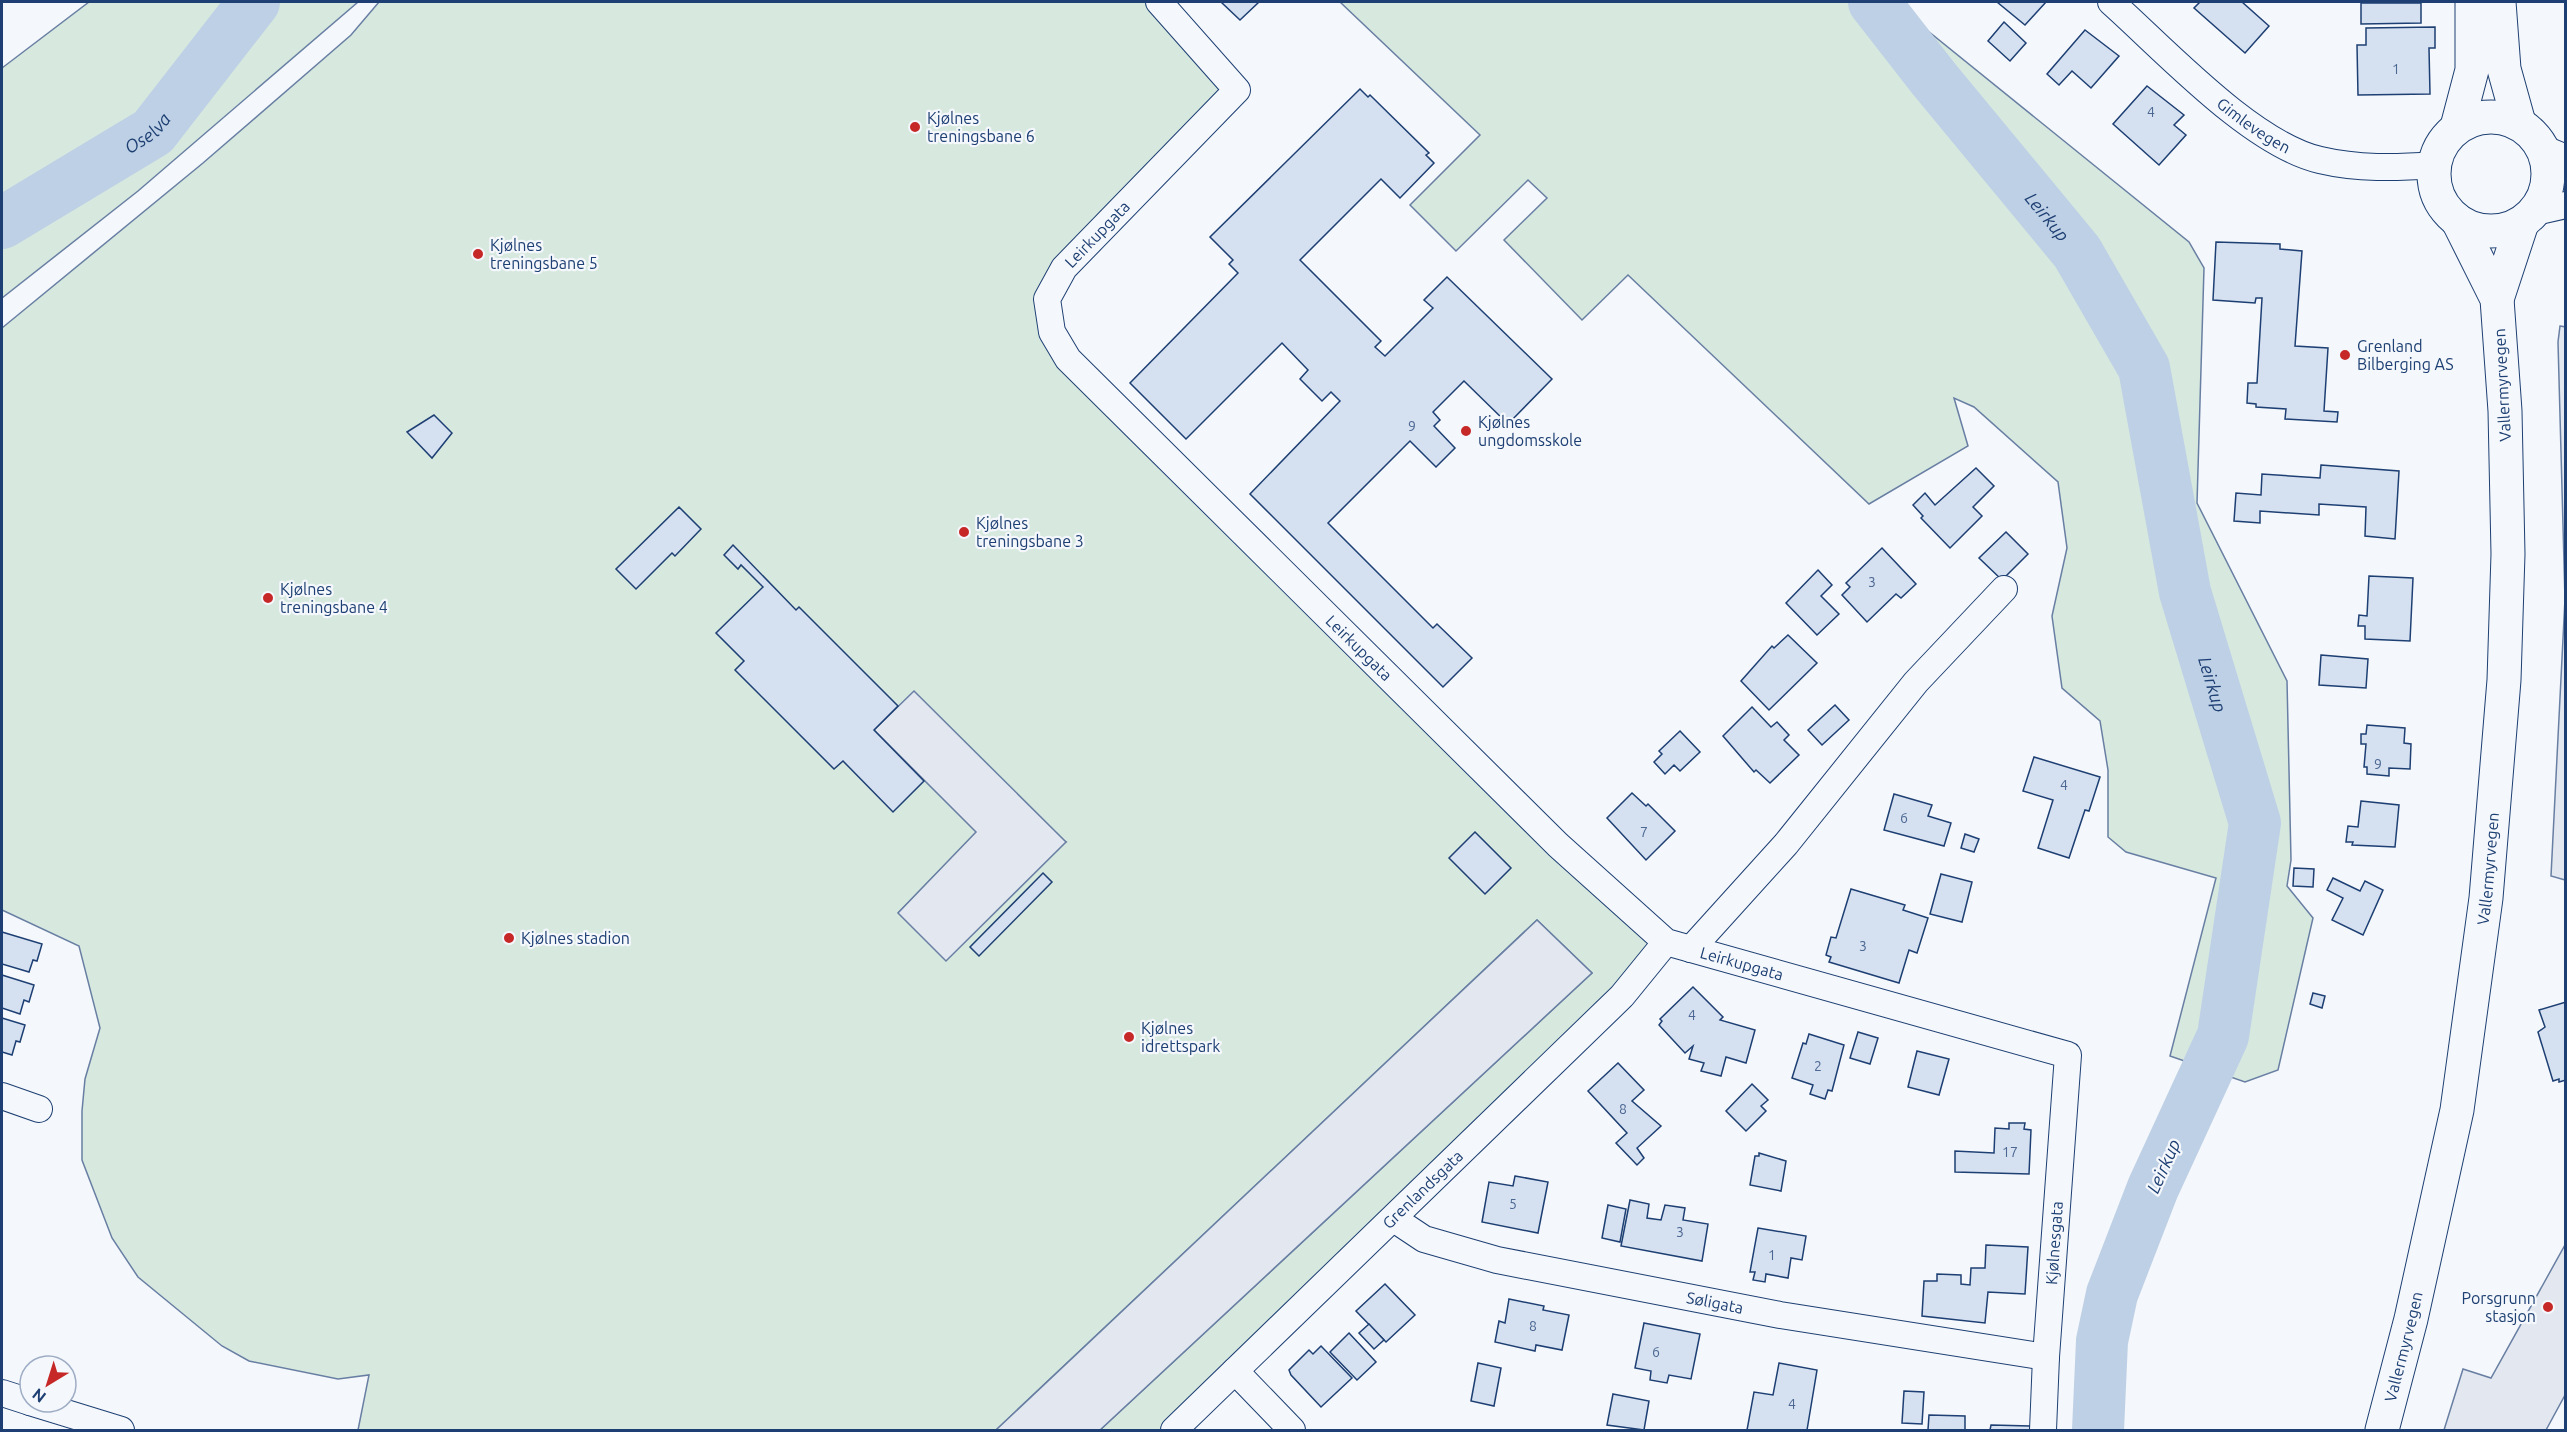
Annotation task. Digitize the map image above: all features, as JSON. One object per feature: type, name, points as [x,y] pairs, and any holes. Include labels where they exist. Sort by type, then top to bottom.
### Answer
[{"type":"main road","points":[[2457,127],[2472,70],[2472,2]]},
{"type":"main road","points":[[2499,2],[2504,69],[2519,123]]},
{"type":"main road","points":[[2486,116],[2503,118],[2519,123],[2554,153],[2548,164],[2549,181],[2541,213],[2506,230],[2489,232],[2473,229],[2458,221],[2446,210],[2438,196],[2434,165],[2442,144],[2457,127],[2471,119],[2486,116]]},
{"type":"main road","name":"Vallermyrvegen","points":[[2497,299],[2541,213]]},
{"type":"main road","name":"Vallermyrvegen","points":[[2382,1431],[2434,1220],[2457,1110],[2486,898],[2504,680],[2507,530],[2505,411],[2497,299],[2458,221]]},
{"type":"street","name":"Leirkupgata","points":[[1159,2],[1183,26],[1237,90],[1064,268],[1047,299],[1052,332],[1068,359],[1306,598],[1519,804],[1558,845],[1666,942],[2068,1055]]},
{"type":"street","name":"Gimlevegen","points":[[2111,2],[2236,113],[2292,151],[2319,160],[2339,163],[2391,168],[2434,165]]},
{"type":"street","points":[[1691,949],[1786,844],[1916,682],[2004,589]]},
{"type":"street","name":"Grenlandsgata","points":[[1174,1431],[1622,996],[1666,942]]},
{"type":"street","name":"Kjølnesgata","points":[[2043,1431],[2046,1357],[2068,1055]]},
{"type":"street","points":[[2,1096],[39,1109]]},
{"type":"street","name":"Søligata","points":[[1394,1219],[1424,1239],[1497,1260],[1780,1315],[2046,1357]]},
{"type":"street","points":[[1235,1371],[1292,1431]]},
{"type":"street","points":[[2,1393],[18,1398]]},
{"type":"street","points":[[68,1414],[121,1431]]},
{"type":"shaded area","points":[[89,2],[358,2],[138,191],[2,298],[2,68]]},
{"type":"shaded area","points":[[379,2],[1159,2],[1237,90],[1064,268],[1052,332],[1666,942],[1174,1430],[1100,1430],[1592,973],[1537,920],[996,1430],[358,1430],[369,1375],[338,1379],[249,1361],[222,1346],[138,1277],[112,1238],[82,1160],[82,1111],[85,1079],[100,1028],[79,946],[2,910],[2,328],[203,163],[351,35]],"holes":[[[874,730],[1066,842],[898,913],[977,832]]]},
{"type":"shaded area","points":[[1340,2],[1892,2],[2189,242],[2204,268],[2197,503],[2287,681],[2291,860],[2287,886],[2313,918],[2278,1070],[2245,1082],[2170,1056],[2216,878],[2126,852],[2108,837],[2108,770],[2100,721],[2062,688],[2052,616],[2067,548],[2058,482],[1974,407],[1954,398],[1968,446],[1869,504],[1628,275],[1582,320],[1504,240],[1547,198],[1528,180],[1456,251],[1410,205],[1480,135]]},
{"type":"shaded area","points":[[2560,326],[2566,327],[2565,880],[2551,876],[2565,599],[2558,342]]},
{"type":"shaded area","points":[[914,691],[1066,842],[946,961],[898,913],[976,832],[874,730]]},
{"type":"shaded area","points":[[1537,920],[1592,973],[1100,1430],[996,1430]]},
{"type":"shaded area","name":"Porsgrunn stasjon","points":[[2565,1245],[2565,1395],[2546,1430],[2444,1430],[2463,1369],[2491,1378]]},
{"type":"building","points":[[1221,2],[1259,2],[1240,20]]},
{"type":"building","points":[[1997,2],[2046,2],[2025,25]]},
{"type":"building","points":[[2200,2],[2242,2],[2269,26],[2245,53],[2194,8]]},
{"type":"building","points":[[2361,3],[2421,3],[2421,23],[2361,24]]},
{"type":"building","points":[[2004,22],[2026,43],[2010,61],[1988,41]]},
{"type":"building","points":[[2435,27],[2435,48],[2429,48],[2430,94],[2358,95],[2357,45],[2366,45],[2366,28]]},
{"type":"building","points":[[2085,30],[2119,56],[2091,88],[2072,71],[2059,85],[2047,74]]},
{"type":"building","points":[[2147,86],[2184,115],[2174,125],[2186,135],[2159,165],[2113,124]]},
{"type":"building","points":[[1360,89],[1368,97],[1370,95],[1429,153],[1426,155],[1434,163],[1400,198],[1381,179],[1300,260],[1381,341],[1375,347],[1385,356],[1433,308],[1424,300],[1447,277],[1552,379],[1508,424],[1464,381],[1433,412],[1440,420],[1434,426],[1455,448],[1436,467],[1410,441],[1328,523],[1433,628],[1437,624],[1472,658],[1443,687],[1250,494],[1340,401],[1331,392],[1322,401],[1300,379],[1308,370],[1282,343],[1186,439],[1130,383],[1238,273],[1229,264],[1233,260],[1210,237]]},
{"type":"building","points":[[2216,242],[2280,244],[2280,249],[2302,251],[2295,346],[2328,348],[2324,411],[2338,412],[2337,422],[2285,419],[2286,409],[2256,407],[2256,404],[2247,403],[2248,383],[2257,383],[2262,298],[2256,298],[2255,303],[2213,300]]},
{"type":"building","points":[[434,415],[452,433],[432,458],[407,432]]},
{"type":"building","points":[[2321,465],[2399,471],[2395,539],[2365,536],[2366,507],[2319,504],[2319,515],[2260,511],[2260,523],[2234,521],[2236,493],[2261,495],[2262,474],[2320,478]]},
{"type":"building","points":[[1976,468],[1994,486],[1973,507],[1982,516],[1950,548],[1921,518],[1923,516],[1913,505],[1925,493],[1935,505]]},
{"type":"building","points":[[679,507],[701,529],[675,556],[672,553],[636,589],[616,569]]},
{"type":"building","points":[[2006,532],[2028,554],[2002,580],[1979,558]]},
{"type":"building","points":[[733,545],[796,610],[799,607],[898,706],[874,730],[924,781],[893,812],[843,761],[834,769],[735,670],[744,661],[716,633],[763,587],[741,565],[738,569],[724,555]]},
{"type":"building","points":[[1882,548],[1916,584],[1901,598],[1896,594],[1867,622],[1842,595],[1850,587],[1846,583]]},
{"type":"building","points":[[1818,570],[1832,585],[1821,596],[1839,614],[1817,635],[1786,603]]},
{"type":"building","points":[[2369,576],[2413,578],[2410,641],[2365,639],[2365,626],[2358,626],[2359,615],[2367,616]]},
{"type":"building","points":[[1788,635],[1817,663],[1769,710],[1741,681],[1772,646],[1774,648]]},
{"type":"building","points":[[2321,655],[2368,659],[2366,688],[2319,685]]},
{"type":"building","points":[[1835,705],[1849,720],[1822,745],[1808,730]]},
{"type":"building","points":[[1752,707],[1771,727],[1777,722],[1789,735],[1784,740],[1799,755],[1770,783],[1756,770],[1754,772],[1723,736]]},
{"type":"building","points":[[2367,725],[2405,728],[2404,743],[2411,744],[2410,769],[2389,768],[2389,776],[2367,774],[2367,767],[2364,767],[2366,744],[2361,744],[2361,734],[2366,734]]},
{"type":"building","points":[[1680,731],[1700,752],[1680,771],[1674,765],[1665,774],[1654,762],[1662,754],[1659,751]]},
{"type":"building","points":[[2034,757],[2100,777],[2089,811],[2085,810],[2069,858],[2038,848],[2053,800],[2023,791]]},
{"type":"building","points":[[1632,793],[1646,806],[1648,804],[1675,831],[1646,860],[1607,818]]},
{"type":"building","points":[[1894,794],[1932,805],[1928,816],[1951,823],[1944,846],[1884,830]]},
{"type":"building","points":[[2361,801],[2399,805],[2395,847],[2352,845],[2353,842],[2346,842],[2348,826],[2358,827]]},
{"type":"building","points":[[1475,832],[1511,868],[1485,894],[1449,858]]},
{"type":"building","points":[[1965,834],[1979,839],[1974,852],[1961,848]]},
{"type":"building","points":[[2294,868],[2314,869],[2313,887],[2293,886]]},
{"type":"building","points":[[1043,873],[1052,882],[979,956],[970,947]]},
{"type":"building","points":[[1941,874],[1972,882],[1962,922],[1930,914]]},
{"type":"building","points":[[2333,878],[2360,891],[2365,881],[2383,890],[2363,935],[2332,920],[2343,898],[2327,890]]},
{"type":"building","points":[[1851,889],[1905,905],[1903,910],[1928,918],[1917,953],[1909,950],[1899,983],[1829,962],[1831,957],[1826,955],[1831,937],[1836,938]]},
{"type":"building","points":[[2,932],[42,944],[37,961],[33,960],[29,972],[2,964]]},
{"type":"building","points":[[2,975],[34,985],[29,1002],[24,1000],[20,1014],[2,1008]]},
{"type":"building","points":[[1693,987],[1723,1017],[1720,1020],[1755,1030],[1746,1063],[1726,1057],[1721,1076],[1701,1071],[1704,1063],[1689,1059],[1693,1046],[1685,1053],[1659,1025],[1662,1021],[1660,1019]]},
{"type":"building","points":[[2313,993],[2325,996],[2322,1008],[2310,1004]]},
{"type":"building","points":[[2566,1002],[2566,1080],[2559,1082],[2559,1079],[2553,1081],[2538,1032],[2545,1027],[2539,1010]]},
{"type":"building","points":[[2,1018],[25,1025],[20,1042],[16,1041],[12,1055],[2,1052]]},
{"type":"building","points":[[1858,1032],[1878,1038],[1870,1064],[1850,1058]]},
{"type":"building","points":[[1809,1034],[1844,1045],[1832,1091],[1828,1090],[1825,1099],[1810,1094],[1813,1085],[1792,1078],[1803,1043],[1806,1044]]},
{"type":"building","points":[[1917,1051],[1949,1059],[1939,1095],[1908,1087]]},
{"type":"building","points":[[1618,1063],[1644,1090],[1632,1101],[1661,1126],[1637,1148],[1644,1158],[1637,1165],[1616,1143],[1627,1133],[1588,1091]]},
{"type":"building","points":[[1752,1084],[1768,1100],[1761,1106],[1766,1111],[1746,1131],[1726,1111]]},
{"type":"building","points":[[2009,1123],[2025,1123],[2024,1129],[2031,1130],[2029,1174],[1955,1172],[1955,1151],[1994,1153],[1995,1128],[2009,1129]]},
{"type":"building","points":[[1759,1153],[1786,1161],[1781,1191],[1750,1185],[1755,1156],[1759,1156]]},
{"type":"building","points":[[1515,1176],[1548,1182],[1538,1233],[1482,1222],[1489,1182],[1513,1186]]},
{"type":"building","points":[[1630,1200],[1649,1204],[1647,1218],[1661,1220],[1665,1205],[1685,1208],[1683,1220],[1708,1224],[1702,1261],[1621,1246]]},
{"type":"building","points":[[1608,1205],[1626,1209],[1620,1242],[1602,1238]]},
{"type":"building","points":[[1758,1228],[1806,1236],[1802,1260],[1791,1258],[1788,1278],[1766,1274],[1765,1282],[1753,1280],[1755,1272],[1750,1272]]},
{"type":"building","points":[[1986,1245],[2028,1247],[2025,1294],[1988,1292],[1985,1323],[1922,1316],[1924,1281],[1937,1281],[1937,1274],[1961,1275],[1961,1284],[1970,1285],[1971,1268],[1985,1268]]},
{"type":"building","points":[[1385,1284],[1415,1315],[1386,1342],[1356,1311]]},
{"type":"building","points":[[1509,1299],[1544,1306],[1543,1310],[1569,1315],[1562,1350],[1536,1345],[1535,1351],[1495,1342],[1499,1321],[1505,1323]]},
{"type":"building","points":[[1644,1323],[1700,1334],[1691,1379],[1669,1375],[1667,1383],[1650,1380],[1651,1371],[1635,1368]]},
{"type":"building","points":[[1369,1324],[1384,1340],[1374,1349],[1359,1333]]},
{"type":"building","points":[[1349,1333],[1376,1362],[1357,1380],[1330,1352]]},
{"type":"building","points":[[1321,1346],[1352,1378],[1321,1407],[1289,1370],[1309,1350],[1313,1354]]},
{"type":"building","points":[[1478,1363],[1501,1368],[1494,1406],[1471,1401]]},
{"type":"building","points":[[1779,1363],[1817,1370],[1807,1430],[1747,1430],[1754,1392],[1773,1395]]},
{"type":"building","points":[[1904,1391],[1924,1392],[1922,1424],[1902,1423]]},
{"type":"building","points":[[1613,1394],[1649,1401],[1644,1430],[1607,1425]]},
{"type":"building","points":[[1929,1415],[1965,1416],[1965,1430],[1928,1430]]},
{"type":"building","points":[[1991,1425],[2030,1426],[2030,1430],[1990,1430]]},
{"type":"waterway","name":"Oselva","points":[[2,223],[153,132],[254,2]]},
{"type":"waterway","name":"Leirkup","points":[[1874,2],[1934,79],[2077,252],[2144,368],[2185,592],[2255,823],[2223,1036],[2153,1188],[2112,1294],[2102,1341],[2098,1430]]},
{"type":"place","name":"Kjølnes treningsbane 6","points":[[915,127]]},
{"type":"place","name":"Kjølnes treningsbane 5","points":[[478,254]]},
{"type":"place","name":"Grenland Bilberging AS","points":[[2345,355]]},
{"type":"place","name":"Kjølnes ungdomsskole","points":[[1466,431]]},
{"type":"place","name":"Kjølnes treningsbane 3","points":[[964,532]]},
{"type":"place","name":"Kjølnes treningsbane 4","points":[[268,598]]},
{"type":"place","name":"Kjølnes stadion","points":[[509,938]]},
{"type":"place","name":"Kjølnes idrettspark","points":[[1129,1037]]},
{"type":"place","name":"Porsgrunn stasjon","points":[[2548,1307]]}]
